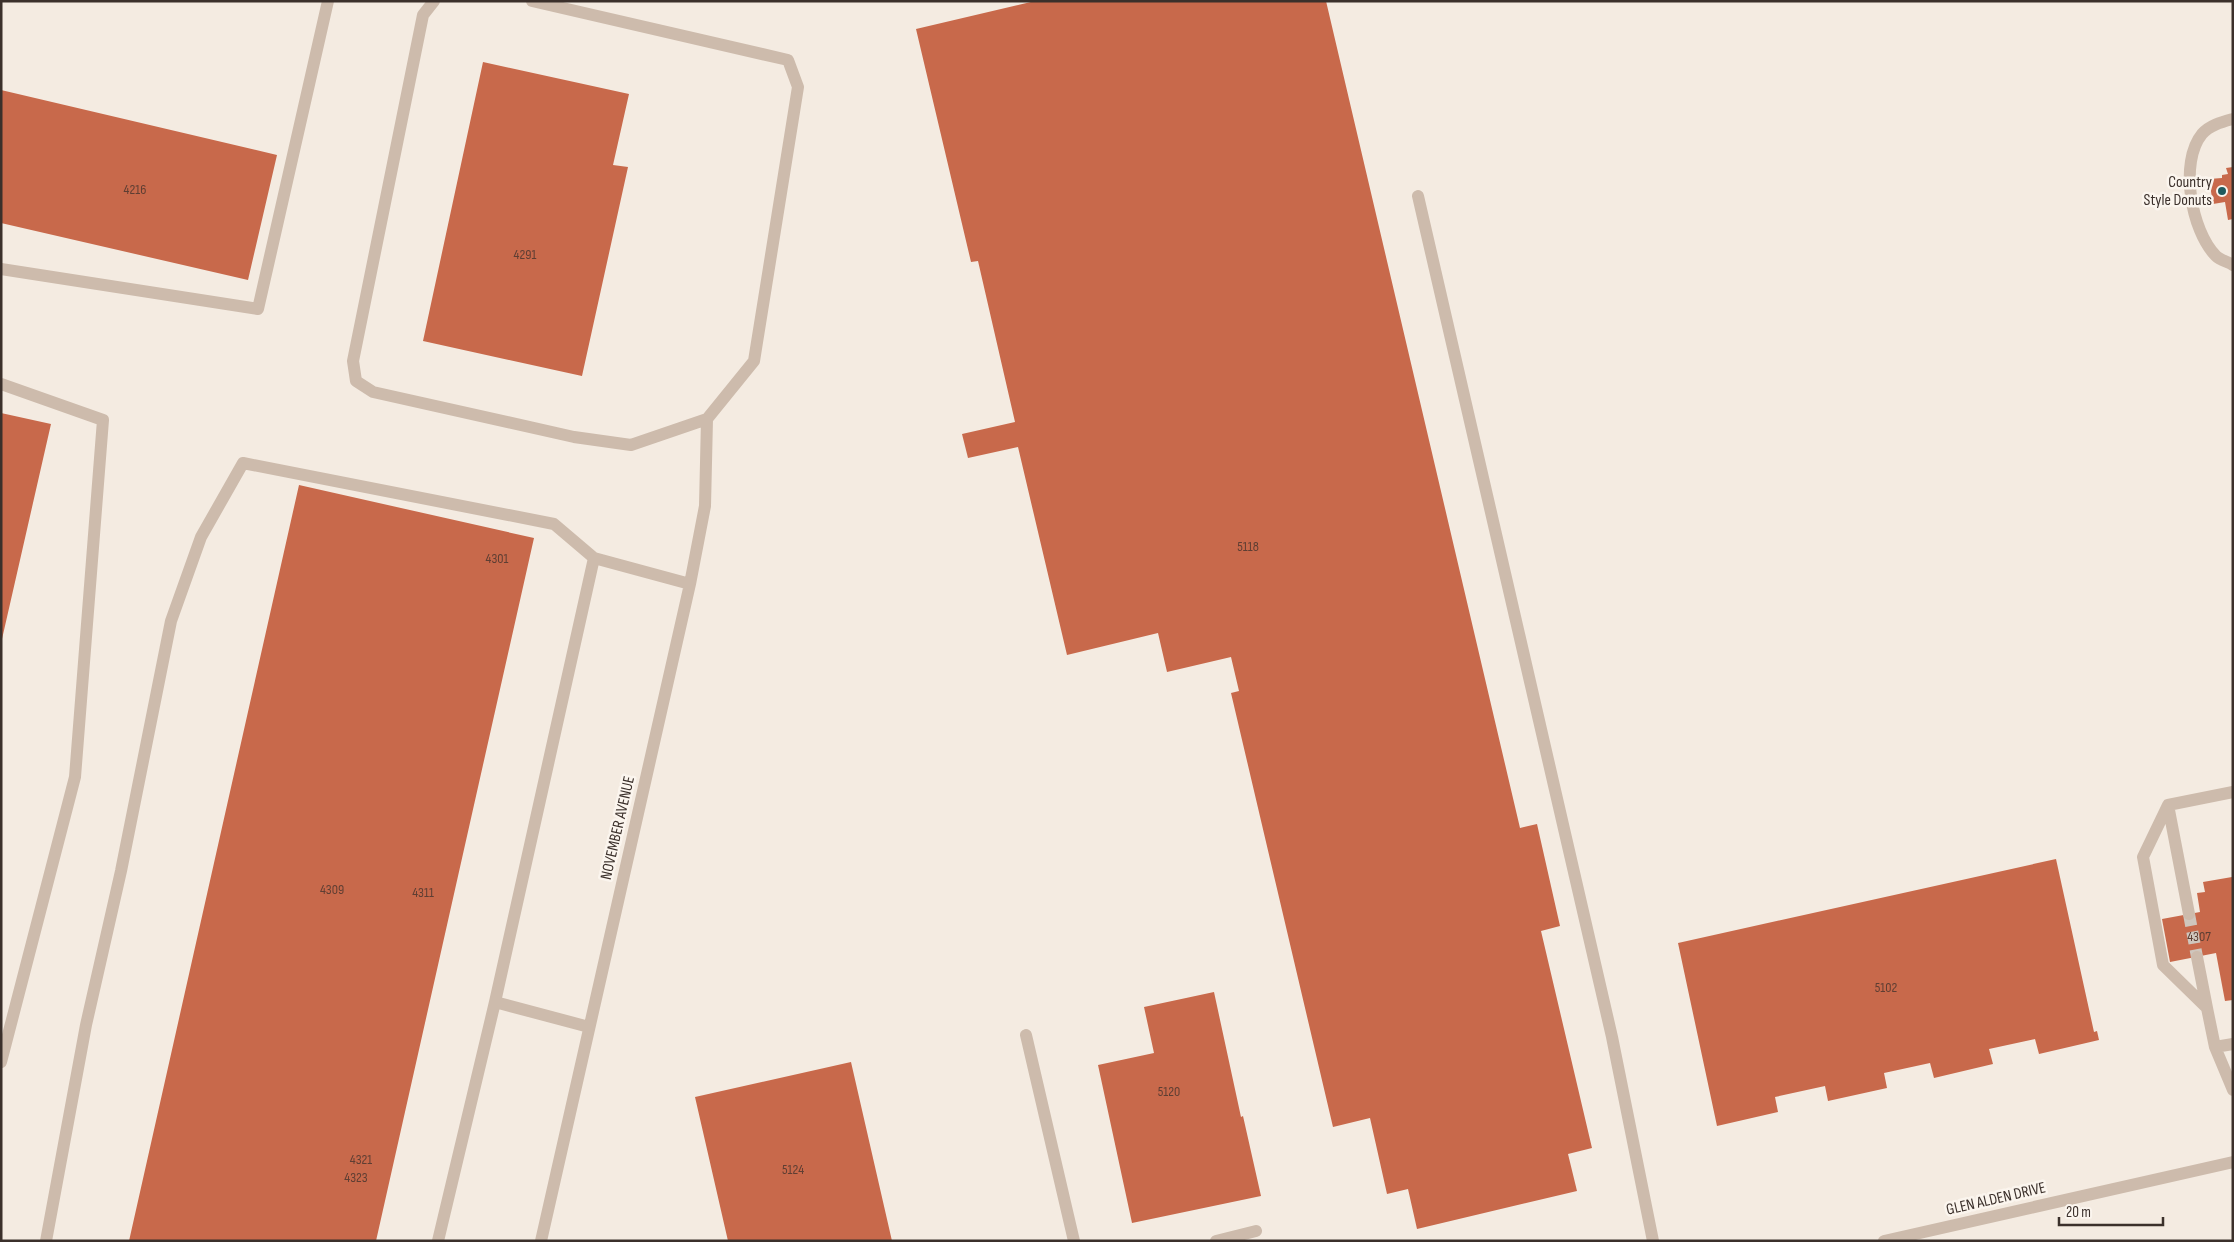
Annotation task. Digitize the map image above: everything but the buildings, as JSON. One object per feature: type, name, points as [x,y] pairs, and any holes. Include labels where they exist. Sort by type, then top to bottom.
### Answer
[{"type":"street","points":[[1,269],[258,309],[328,1]]},
{"type":"street","points":[[434,1],[423,15],[352,362],[356,382],[373,392],[574,437],[631,445],[707,419],[754,361],[798,87],[788,60],[532,1]]},
{"type":"street","points":[[2233,119],[2215,124],[2203,133],[2193,150],[2190,170],[2191,192],[2197,222],[2217,256],[2233,265]]},
{"type":"street","points":[[1418,196],[1612,1037],[1653,1241]]},
{"type":"street","points":[[1,384],[103,420],[75,777],[1,1062]]},
{"type":"street","name":"NOVEMBER AVENUE","points":[[541,1241],[690,584],[705,506],[707,419]]},
{"type":"street","points":[[46,1241],[86,1025],[121,871],[171,620],[201,537],[243,463],[554,524],[594,558],[690,584]]},
{"type":"street","points":[[438,1241],[495,1002],[594,558]]},
{"type":"street","points":[[2168,805],[2233,792]]},
{"type":"street","points":[[2168,805],[2189,914]]},
{"type":"street","points":[[2168,805],[2143,857],[2161,956],[2163,965],[2207,1008]]},
{"type":"street","points":[[2197,957],[2215,1048],[2233,1090]]},
{"type":"street","points":[[495,1002],[589,1027]]},
{"type":"street","points":[[1026,1036],[1074,1241]]},
{"type":"street","points":[[2215,1048],[2233,1044]]},
{"type":"street","name":"GLEN ALDEN DRIVE","points":[[1884,1241],[2233,1162]]},
{"type":"street","points":[[1216,1241],[1256,1231]]},
{"type":"tunnel","points":[[2189,914],[2197,957]]},
{"type":"place","name":"Country Style Donuts","points":[[2222,191]]}]
